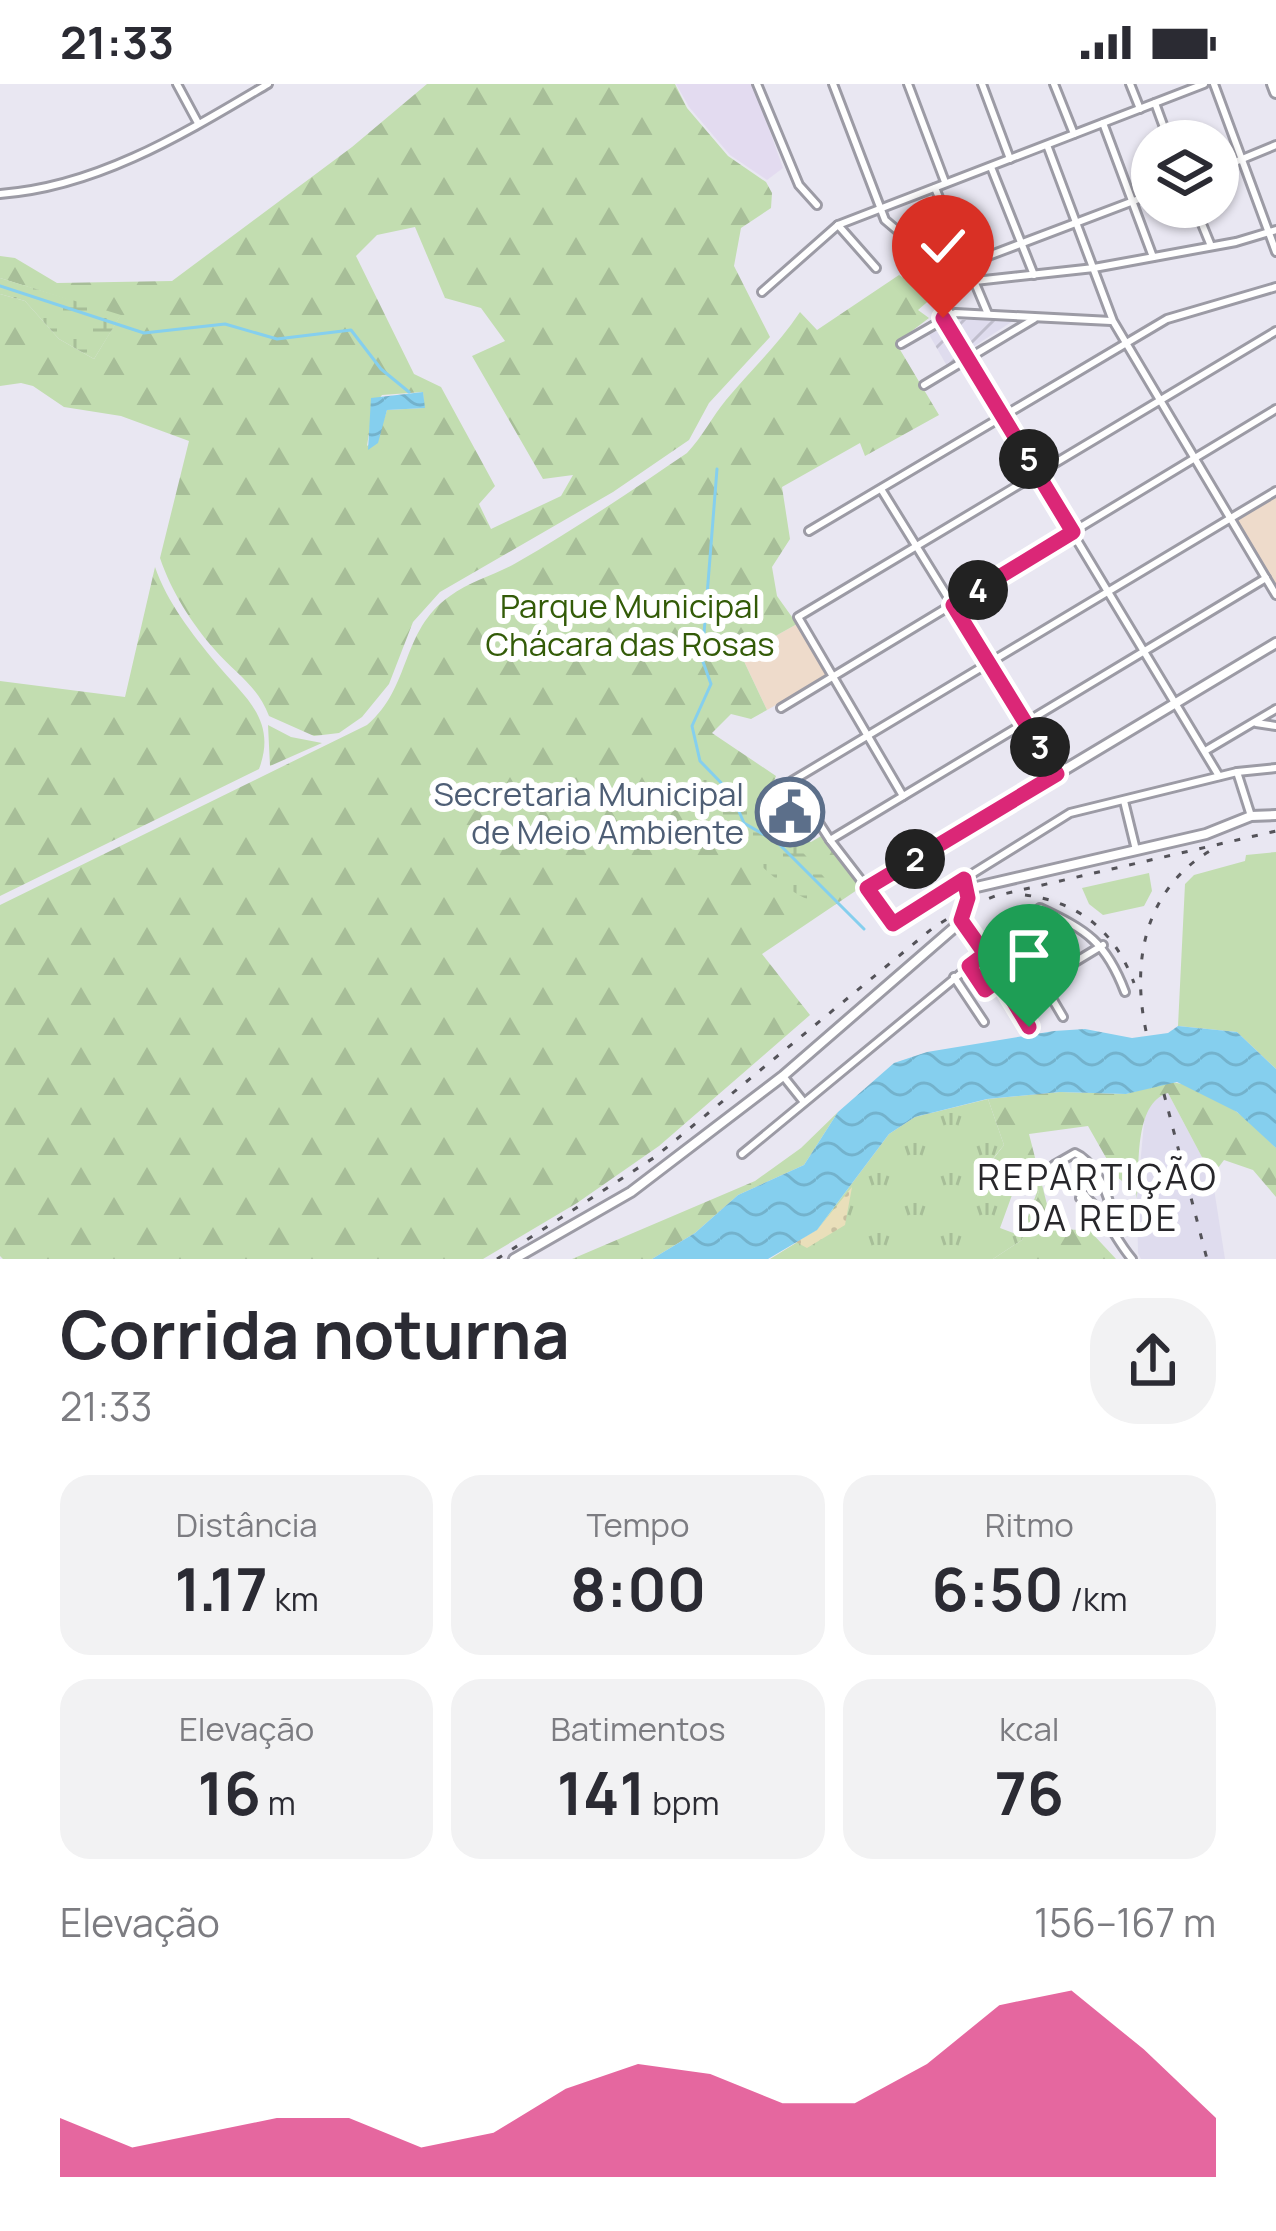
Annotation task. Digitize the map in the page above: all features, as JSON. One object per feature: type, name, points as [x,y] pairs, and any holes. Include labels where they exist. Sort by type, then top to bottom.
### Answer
[{"type":"street","points":[[177,84],[199,124]]},
{"type":"street","points":[[1,194],[40,190],[95,172],[199,124],[268,84]]},
{"type":"street","points":[[757,84],[799,185],[817,205]]},
{"type":"street","points":[[833,84],[885,220],[931,259],[954,269],[1131,201]]},
{"type":"street","points":[[908,84],[945,184]]},
{"type":"street","points":[[982,84],[1010,159]]},
{"type":"street","points":[[1054,84],[1074,134]]},
{"type":"street","points":[[1130,84],[1140,109]]},
{"type":"street","points":[[762,292],[838,225],[1202,84]]},
{"type":"street","points":[[1214,84],[1273,231],[1276,252]]},
{"type":"street","points":[[1154,103],[1161,120]]},
{"type":"street","points":[[1103,123],[1131,198]]},
{"type":"street","points":[[1047,145],[1112,321],[1276,595]]},
{"type":"street","points":[[1239,161],[1276,145]]},
{"type":"street","points":[[991,166],[1034,275]]},
{"type":"street","points":[[935,188],[988,314]]},
{"type":"street","points":[[838,225],[876,268]]},
{"type":"street","points":[[1142,228],[1153,257]]},
{"type":"street","points":[[1203,228],[1210,247]]},
{"type":"street","points":[[975,281],[1094,268],[1273,231]]},
{"type":"street","points":[[809,531],[1168,319],[1276,287]]},
{"type":"street","points":[[902,344],[955,313],[1112,321]]},
{"type":"street","points":[[924,385],[1037,317]]},
{"type":"street","points":[[943,318],[1219,776]]},
{"type":"street","points":[[903,796],[798,617],[1276,331]]},
{"type":"street","points":[[781,708],[1276,410]]},
{"type":"street","points":[[881,489],[1057,774]]},
{"type":"street","points":[[1276,490],[792,781],[893,924],[1070,813],[1237,772],[1276,768]]},
{"type":"street","points":[[830,840],[1266,578]]},
{"type":"street","points":[[867,888],[1276,643]]},
{"type":"street","points":[[1205,752],[1272,711],[1275,726],[1253,723]]},
{"type":"street","points":[[1237,772],[1251,816]]},
{"type":"street","points":[[1124,800],[1136,850]]},
{"type":"street","points":[[968,889],[1206,834],[1251,816],[1276,815]]},
{"type":"street","points":[[514,1259],[631,1192],[782,1076],[961,920],[968,889],[964,879]]},
{"type":"street","points":[[742,1154],[1040,908],[1077,926],[1102,946],[1125,992]]},
{"type":"street","points":[[961,920],[985,954]]},
{"type":"street","points":[[1013,932],[1063,1017]]},
{"type":"street","points":[[1042,982],[1102,946]]},
{"type":"street","points":[[969,966],[985,990],[1000,979],[1029,1027]]},
{"type":"street","points":[[954,977],[984,1022]]},
{"type":"street","points":[[782,1076],[803,1101]]},
{"type":"street","points":[[1054,1166],[1075,1153],[1083,1156],[1106,1187],[1110,1206],[1102,1213]]},
{"type":"street","points":[[1080,1198],[1085,1195],[1102,1213],[1114,1238],[1132,1259]]},
{"type":"shaded area","points":[[676,84],[753,84],[783,168],[767,180],[730,155]]},
{"type":"shaded area","points":[[1016,319],[970,349],[952,321],[954,320]]},
{"type":"shaded area","points":[[938,324],[960,354],[960,359],[947,366],[927,331]]},
{"type":"shaded area","points":[[1276,495],[1276,589],[1235,519]]},
{"type":"shaded area","points":[[797,624],[828,676],[767,710],[741,655]]},
{"type":"shaded area","points":[[1168,1093],[1212,1176],[1225,1259],[1141,1259],[1138,1253],[1137,1199],[1145,1112],[1159,1095]]},
{"type":"green space","points":[[427,84],[675,84],[687,108],[728,156],[766,182],[772,193],[771,208],[741,228],[734,266],[770,337],[709,403],[689,440],[613,492],[440,592],[413,622],[389,684],[362,717],[339,733],[314,736],[269,716],[252,688],[198,629],[165,570],[160,558],[189,441],[121,416],[64,407],[33,386],[0,386],[0,294],[25,301],[59,339],[94,359],[120,316],[0,278],[0,256],[15,258],[57,283],[172,281],[352,147]],"holes":[[[415,227],[445,298],[481,308],[505,341],[472,356],[543,479],[573,475],[561,496],[491,529],[479,504],[495,486],[441,387],[414,374],[356,256],[377,235]],[[423,392],[424,408],[387,410],[378,437],[367,446],[373,407],[382,395]]]},
{"type":"green space","name":"Parque Municipal Chácara das Rosas","points":[[899,275],[933,297],[918,310],[929,318],[896,343],[939,415],[865,456],[860,443],[782,487],[790,539],[772,567],[777,596],[797,624],[741,655],[767,710],[751,719],[731,714],[712,733],[776,776],[772,798],[778,815],[811,842],[821,836],[860,888],[762,954],[810,1015],[659,1146],[577,1203],[483,1259],[3,1259],[0,905],[367,725],[392,694],[422,626],[450,596],[538,550],[687,453],[800,312],[817,330]]},
{"type":"green space","points":[[0,278],[121,315],[94,359],[59,339],[25,301],[0,294]]},
{"type":"green space","points":[[155,567],[181,617],[255,710],[264,736],[259,769],[0,896],[0,681],[125,697]]},
{"type":"green space","points":[[268,725],[291,737],[322,743],[270,766]]},
{"type":"green space","points":[[692,765],[754,801],[838,893],[811,900],[765,870],[688,792]]},
{"type":"green space","points":[[1276,852],[1276,1069],[1237,1032],[1178,1026],[1185,884],[1194,875],[1245,861],[1246,855]]},
{"type":"green space","points":[[1149,873],[1152,891],[1144,906],[1103,915],[1089,904],[1082,888]]},
{"type":"green space","points":[[1168,1082],[1213,1096],[1276,1148],[1276,1197],[1253,1170],[1224,1160],[1212,1176],[1168,1093],[1157,1099],[1144,1123],[1137,1199],[1136,1192],[1117,1177],[1088,1126],[1029,1134],[1053,1228],[1090,1231],[1116,1259],[993,1259],[1022,1240],[1039,1191],[1014,1181],[1002,1202],[982,1199],[977,1190],[1004,1145],[988,1099],[1060,1092],[1126,1094]]},
{"type":"green space","points":[[988,1099],[1004,1145],[987,1166],[1039,1191],[1022,1240],[993,1259],[770,1259],[817,1230],[889,1134],[915,1117]],"holes":[[[1016,1184],[1037,1192],[1021,1236],[1000,1228]]]},
{"type":"green space","points":[[838,1112],[804,1165],[738,1195],[695,1233],[652,1259],[572,1259],[755,1181],[801,1148]]},
{"type":"sand","points":[[852,1187],[845,1225],[807,1248],[796,1242],[817,1230]]},
{"type":"water","points":[[423,392],[425,408],[387,410],[378,443],[368,450],[371,398]]},
{"type":"water","points":[[1178,1026],[1237,1032],[1276,1069],[1276,1148],[1237,1112],[1177,1082],[1126,1094],[1060,1092],[987,1099],[915,1117],[889,1134],[817,1230],[768,1259],[652,1259],[695,1233],[738,1195],[804,1165],[838,1112],[894,1063],[927,1052],[1054,1031],[1085,1029],[1132,1038],[1168,1033]]},
{"type":"waterway","points":[[0,286],[144,333],[225,324],[277,339],[351,330],[381,369],[409,392]]},
{"type":"waterway","points":[[717,469],[702,659],[711,684],[692,726],[700,761],[731,793],[744,823],[778,843],[864,929]]},
{"type":"railway","points":[[497,1259],[655,1157],[934,927],[967,907],[995,896],[1276,831]]},
{"type":"railway","points":[[1146,1031],[1141,978],[1148,928],[1172,884],[1213,849]]},
{"type":"railway","points":[[1025,895],[1062,904],[1093,922],[1117,948],[1134,983]]},
{"type":"railway","points":[[1164,1094],[1207,1259]]},
{"type":"place","name":"Secretaria Municipal de Meio Ambiente","points":[[790,812]]},
{"type":"district","name":"REPARTIÇÃO DA REDE","points":[[1098,1196]]},
{"type":"route","points":[[943,318],[1073,532],[953,605],[1057,774],[867,888],[893,924],[964,879],[968,898],[961,920],[985,954],[969,966],[985,990],[1000,979],[1029,1027]]}]
